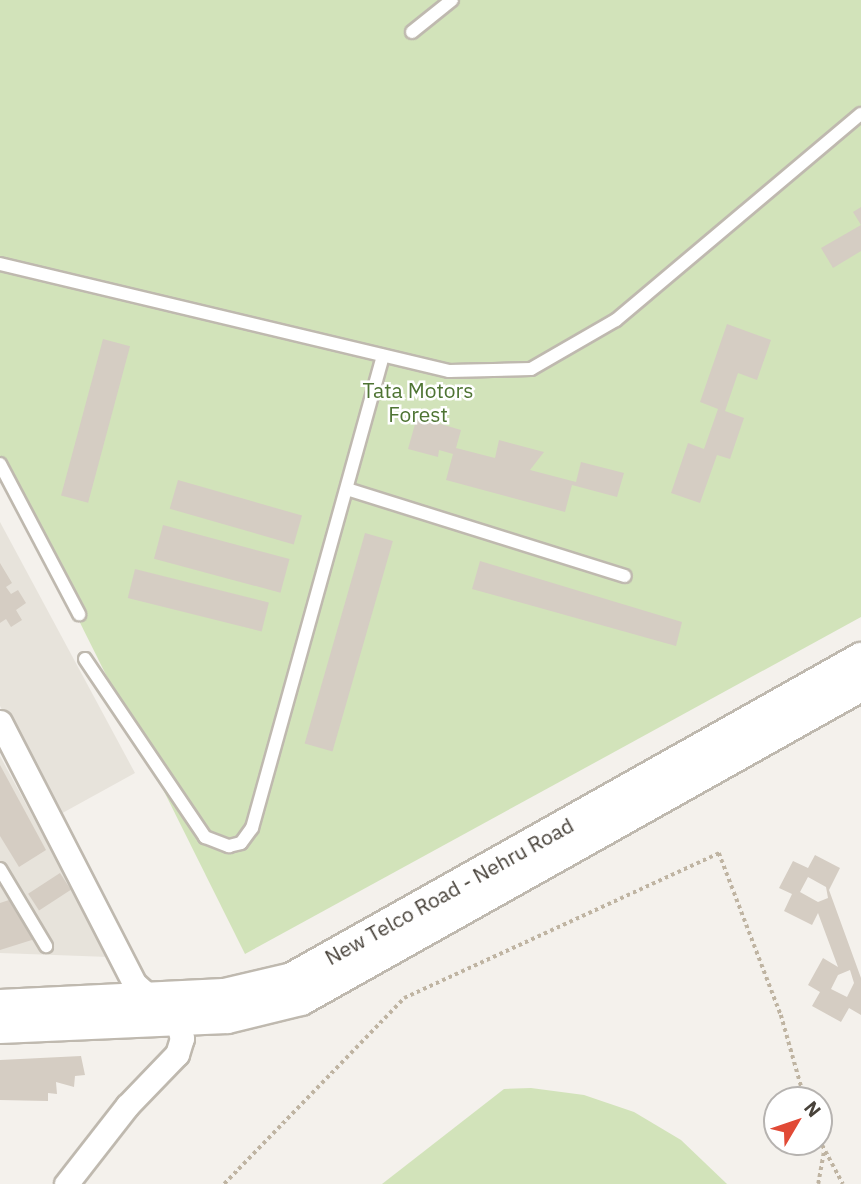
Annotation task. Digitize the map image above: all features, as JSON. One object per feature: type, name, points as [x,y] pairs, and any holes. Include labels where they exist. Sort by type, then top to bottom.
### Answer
[{"type":"street","name":"New Telco Road - Nehru Road","points":[[0,1005],[156,999],[263,988],[292,978],[861,658]]},
{"type":"street","name":"New Telco Road - Nehru Road","points":[[0,1028],[177,1021],[269,1011],[301,1000],[861,686]]},
{"type":"street","points":[[0,722],[134,983],[156,999],[177,1021],[177,1054],[127,1106],[66,1184]]},
{"type":"lane","points":[[412,32],[452,0]]},
{"type":"lane","points":[[0,264],[383,356],[491,374],[531,369],[571,351],[861,114]]},
{"type":"lane","points":[[85,659],[205,837],[229,846],[241,843],[253,828],[383,356]]},
{"type":"lane","points":[[0,464],[79,614]]},
{"type":"lane","points":[[347,489],[625,576]]},
{"type":"lane","points":[[0,869],[46,946]]},
{"type":"path","points":[[224,1184],[404,998],[719,853],[781,1015],[801,1086]]},
{"type":"path","points":[[818,1184],[824,1156]]},
{"type":"path","points":[[829,1156],[843,1184]]},
{"type":"shaded area","points":[[0,522],[135,773],[57,816],[0,706]]},
{"type":"shaded area","points":[[0,756],[109,957],[0,953]]},
{"type":"green space","name":"Tata Motors Forest","points":[[0,0],[861,0],[861,617],[245,954],[0,462]]},
{"type":"green space","points":[[531,1088],[584,1095],[634,1112],[681,1140],[727,1184],[382,1184],[504,1089]]},
{"type":"building","points":[[861,207],[861,225],[853,212]]},
{"type":"building","points":[[861,225],[861,251],[833,268],[821,248]]},
{"type":"building","points":[[727,324],[771,340],[757,380],[738,373],[725,411],[744,418],[730,459],[717,455],[700,503],[671,493],[688,443],[704,449],[718,409],[700,402]]},
{"type":"building","points":[[103,339],[130,346],[88,503],[61,495]]},
{"type":"building","points":[[417,417],[461,430],[456,448],[495,458],[499,440],[544,452],[530,470],[576,482],[581,462],[624,473],[617,497],[572,485],[565,512],[446,480],[453,454],[439,450],[438,457],[408,449]]},
{"type":"building","points":[[178,480],[302,516],[294,544],[170,509]]},
{"type":"building","points":[[163,525],[290,559],[280,593],[154,559]]},
{"type":"building","points":[[365,533],[393,541],[333,752],[305,744]]},
{"type":"building","points":[[480,561],[682,622],[676,646],[472,589]]},
{"type":"building","points":[[0,563],[12,583],[6,587],[11,594],[18,590],[26,603],[16,610],[22,620],[11,627],[6,619],[0,623]]},
{"type":"building","points":[[135,569],[269,602],[262,631],[128,598]]},
{"type":"building","points":[[0,765],[46,850],[19,867],[0,836]]},
{"type":"building","points":[[815,855],[840,868],[829,890],[861,978],[861,1015],[849,1008],[841,1022],[812,1006],[820,992],[808,985],[823,958],[838,967],[818,913],[812,925],[784,911],[792,894],[779,888],[793,861],[808,868]],"holes":[[[808,877],[826,887],[828,898],[818,902],[800,892]],[[850,970],[854,983],[847,997],[831,989],[838,975]]]},
{"type":"building","points":[[60,873],[71,890],[39,910],[28,894]]},
{"type":"building","points":[[15,898],[35,939],[0,950],[0,903]]},
{"type":"building","points":[[81,1056],[85,1075],[75,1076],[74,1087],[56,1082],[57,1094],[48,1093],[48,1101],[0,1100],[0,1060]]}]
